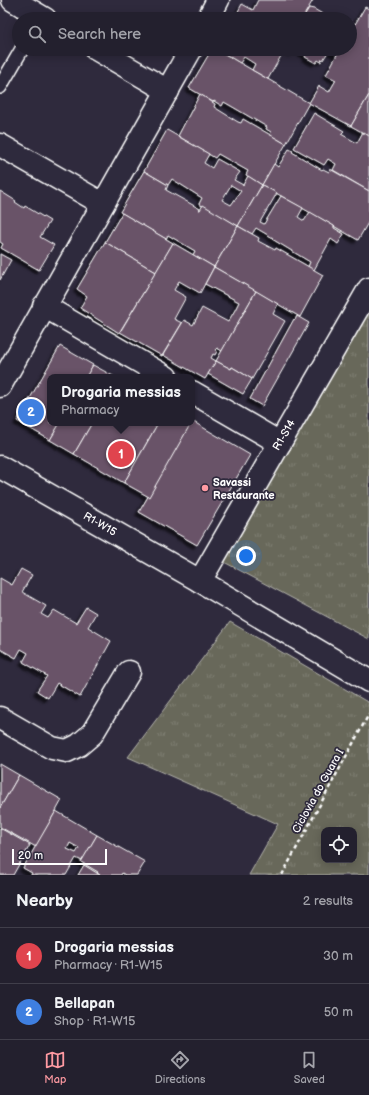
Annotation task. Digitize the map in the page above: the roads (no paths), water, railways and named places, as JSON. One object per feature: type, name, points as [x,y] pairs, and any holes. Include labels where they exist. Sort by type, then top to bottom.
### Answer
[{"type":"street","points":[[13,0],[32,12]]},
{"type":"street","points":[[212,12],[218,0]]},
{"type":"street","points":[[108,56],[168,91]]},
{"type":"street","points":[[0,386],[187,56]]},
{"type":"street","points":[[0,145],[103,204]]},
{"type":"street","name":"R1-S14","points":[[200,581],[369,289]]},
{"type":"street","points":[[44,306],[161,374]]},
{"type":"street","points":[[195,394],[280,443]]},
{"type":"street","name":"R1-W15","points":[[0,467],[200,581],[369,681]]},
{"type":"street","points":[[0,718],[52,748],[67,751],[79,745],[92,734],[129,672]]},
{"type":"lane","points":[[0,87],[18,56]]},
{"type":"place","name":"Bellapan","points":[[31,412]]},
{"type":"place","name":"Drogaria messias","points":[[121,454]]},
{"type":"place","name":"Savassi Restaurante","points":[[205,488]]}]
